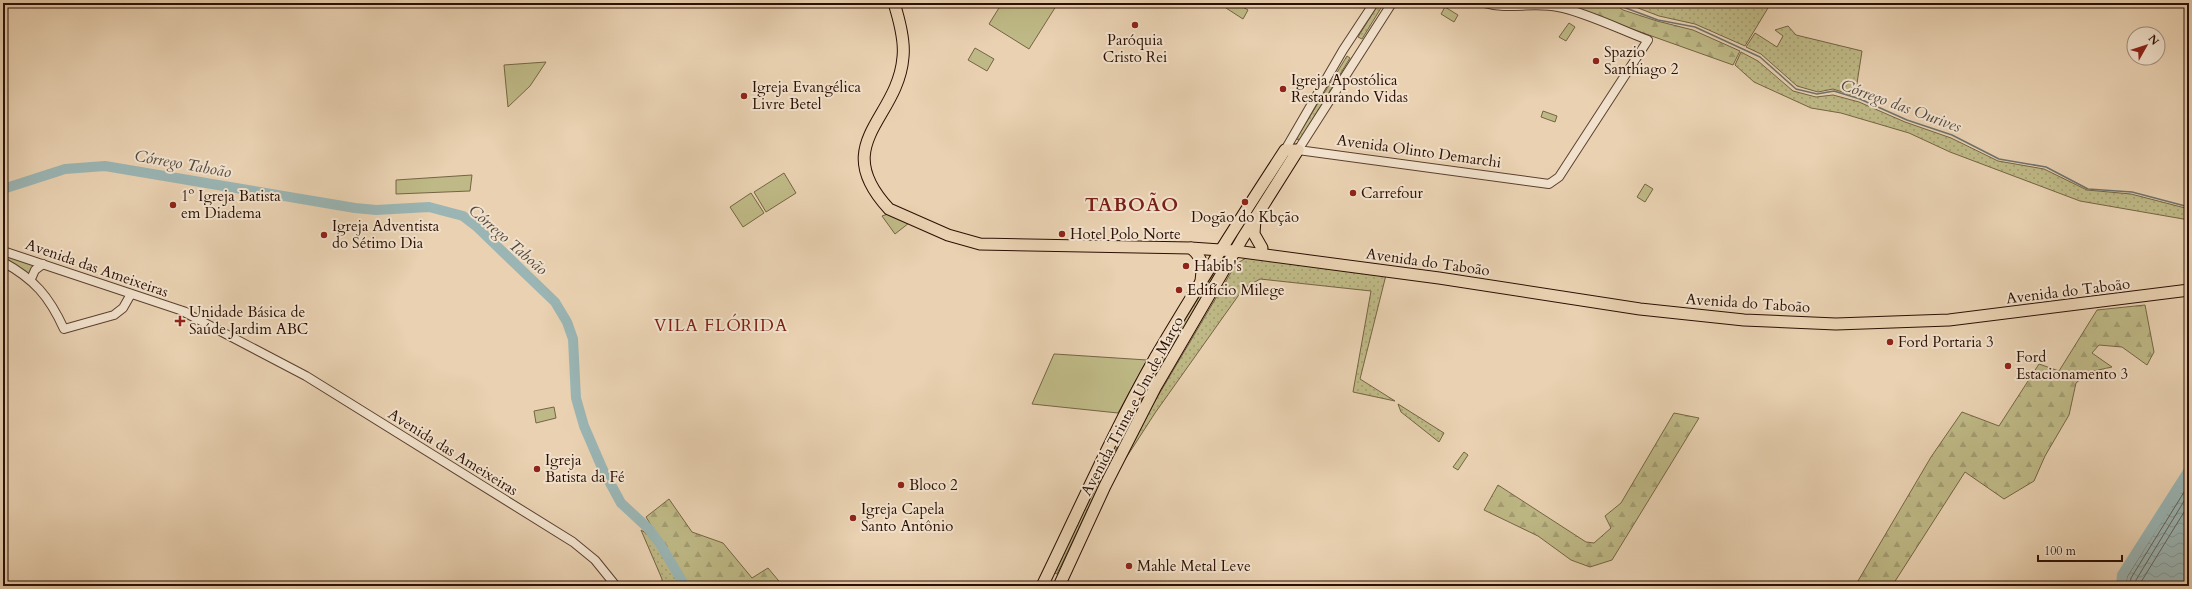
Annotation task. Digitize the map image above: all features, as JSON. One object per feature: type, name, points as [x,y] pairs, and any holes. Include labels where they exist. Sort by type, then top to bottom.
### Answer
[{"type":"main road","name":"Avenida do Taboão","points":[[894,3],[903,44],[902,64],[896,83],[867,139],[864,153],[867,177],[872,188],[889,209],[948,235],[980,244],[1191,248],[1223,247]]},
{"type":"main road","name":"Avenida do Taboão","points":[[900,3],[909,39],[908,63],[901,87],[877,134],[870,158],[874,180],[881,192],[897,207],[964,234],[992,239],[1147,240],[1237,248],[1262,248],[1690,310],[1838,320],[1950,314],[2189,283]]},
{"type":"main road","name":"Avenida Trinta e Um de Março","points":[[1042,586],[1124,417],[1150,368],[1223,247],[1285,150]]},
{"type":"main road","name":"Avenida Olinto Demarchi","points":[[1285,150],[1298,150]]},
{"type":"main road","name":"Avenida Trinta e Um de Março","points":[[1059,586],[1120,456],[1146,405],[1237,248],[1298,150]]},
{"type":"main road","points":[[1255,218],[1254,234],[1262,248]]},
{"type":"main road","points":[[1191,248],[1197,253],[1203,265],[1200,285]]},
{"type":"main road","name":"Avenida do Taboão","points":[[1237,248],[1580,300],[1700,316],[1836,324],[1958,320],[2189,290]]},
{"type":"main road","points":[[1146,405],[1140,402],[1139,398],[1150,368]]},
{"type":"main road","points":[[1120,456],[1121,446],[1130,426],[1129,421],[1124,417]]},
{"type":"street","points":[[1285,150],[1343,50],[1354,36],[1374,3]]},
{"type":"street","points":[[1298,150],[1392,3]]},
{"type":"street","name":"Avenida Olinto Demarchi","points":[[1298,150],[1549,184],[1560,177],[1648,40],[1559,7],[1538,5],[1518,7],[1484,3]]},
{"type":"street","points":[[1354,36],[1357,43],[1367,43]]},
{"type":"street","points":[[1343,50],[1353,52],[1357,58]]},
{"type":"street","name":"Avenida das Ameixeiras","points":[[3,251],[182,311],[265,353],[306,376],[573,542],[595,560],[616,586]]},
{"type":"street","points":[[3,262],[31,279],[46,296],[64,329],[114,315],[123,308],[131,294]]},
{"type":"street","points":[[31,279],[35,270],[43,264]]},
{"type":"green space","points":[[1002,3],[1058,3],[1029,49],[989,24]]},
{"type":"green space","points":[[1229,3],[1236,3],[1248,10],[1243,19],[1226,8]]},
{"type":"green space","points":[[1379,3],[1384,3],[1362,39],[1358,37]]},
{"type":"green space","points":[[1559,3],[1613,3],[1623,10],[1657,21],[1693,30],[1740,51],[1733,65]]},
{"type":"green space","points":[[1625,3],[1771,3],[1745,46],[1695,24],[1659,16]]},
{"type":"green space","points":[[1445,7],[1458,15],[1454,22],[1441,14]]},
{"type":"green space","points":[[1569,23],[1575,27],[1566,41],[1559,37]]},
{"type":"green space","points":[[1788,26],[1796,35],[1862,51],[1855,96],[1833,89],[1818,92],[1797,86],[1761,54],[1746,47],[1755,33],[1777,47],[1783,36],[1775,30]]},
{"type":"green space","points":[[975,48],[994,59],[987,71],[968,60]]},
{"type":"green space","points":[[1741,52],[1758,61],[1793,91],[1816,97],[1833,95],[1859,102],[1905,122],[1951,138],[1998,161],[2044,169],[2087,190],[2131,194],[2189,209],[2189,220],[2080,201],[1950,152],[1909,133],[1841,113],[1811,108],[1754,82],[1735,65]]},
{"type":"green space","points":[[1347,56],[1350,58],[1300,140],[1296,139]]},
{"type":"green space","points":[[546,62],[530,86],[508,107],[504,65]]},
{"type":"green space","points":[[1543,111],[1557,116],[1555,122],[1541,117]]},
{"type":"green space","points":[[784,173],[796,193],[766,212],[754,192]]},
{"type":"green space","points":[[472,175],[470,191],[396,194],[396,180]]},
{"type":"green space","points":[[1645,184],[1653,189],[1645,202],[1637,197]]},
{"type":"green space","points":[[751,193],[764,213],[743,227],[730,207]]},
{"type":"green space","points":[[888,214],[909,223],[895,234],[882,216]]},
{"type":"green space","points":[[3,257],[17,258],[39,265],[30,277]]},
{"type":"green space","points":[[1246,258],[1386,275],[1360,379],[1395,401],[1353,392],[1371,291],[1260,279],[1243,289],[1155,413],[1124,461],[1145,418],[1236,264]]},
{"type":"green space","points":[[1226,259],[1144,403],[1141,400],[1154,376],[1153,371],[1222,260]]},
{"type":"green space","points":[[2145,305],[2154,352],[2147,365],[2122,347],[2099,345],[2092,353],[2112,367],[2089,372],[2076,383],[2069,415],[2045,456],[2034,481],[2004,499],[1965,472],[1892,586],[1855,586],[1931,457],[1962,412],[1999,426],[2039,364],[2059,371],[2097,310]]},
{"type":"green space","points":[[1054,354],[1147,360],[1118,413],[1032,404]]},
{"type":"green space","points":[[1398,404],[1444,433],[1439,442],[1401,412]]},
{"type":"green space","points":[[554,407],[556,418],[536,423],[534,411]]},
{"type":"green space","points":[[1674,413],[1699,418],[1612,560],[1590,567],[1571,560],[1538,536],[1484,510],[1498,485],[1586,542],[1594,543],[1611,528],[1605,516],[1621,503]]},
{"type":"green space","points":[[1122,424],[1127,426],[1057,574],[1052,572]]},
{"type":"green space","points":[[1464,452],[1468,455],[1458,470],[1453,467]]},
{"type":"green space","points":[[669,499],[692,532],[723,543],[752,578],[768,568],[783,586],[689,586],[646,517]]},
{"type":"green space","points":[[641,530],[654,540],[659,547],[680,586],[662,586],[662,579]]},
{"type":"water","points":[[2189,477],[2189,586],[2126,586],[2127,577]]},
{"type":"waterway","name":"Córrego das Ourives","points":[[1617,3],[1623,7],[1658,20],[1695,27],[1760,57],[1796,89],[1817,94],[1834,91],[1860,99],[1907,120],[1952,135],[1999,159],[2046,167],[2088,189],[2132,192],[2189,207]]},
{"type":"waterway","name":"Córrego Taboão","points":[[3,189],[65,169],[105,166],[355,208],[376,210],[429,207],[463,216],[476,226],[555,302],[567,322],[573,339],[576,398],[584,426],[603,470],[621,503],[648,528],[660,544],[685,586]]},
{"type":"waterway","points":[[2121,586],[2122,575],[2189,470]]},
{"type":"place","name":"Paróquia Cristo Rei","points":[[1135,25]]},
{"type":"place","name":"Spazio Santhiago 2","points":[[1596,61]]},
{"type":"place","name":"Igreja Apostólica Restaurando Vidas","points":[[1283,89]]},
{"type":"place","name":"Igreja Evangélica Livre Betel","points":[[744,96]]},
{"type":"place","name":"Carrefour","points":[[1353,193]]},
{"type":"place","name":"Dogão do Kbção","points":[[1245,202]]},
{"type":"place","name":"1º Igreja Batista em Diadema","points":[[173,205]]},
{"type":"place","name":"Hotel Polo Norte","points":[[1062,234]]},
{"type":"place","name":"Igreja Adventista do Sétimo Dia","points":[[324,235]]},
{"type":"place","name":"Habib's","points":[[1186,266]]},
{"type":"place","name":"Edifício Milege","points":[[1179,290]]},
{"type":"place","name":"Unidade Básica de Saúde Jardim ABC","points":[[180,321]]},
{"type":"place","name":"Ford Portaria 3","points":[[1890,342]]},
{"type":"place","name":"Ford Estacionamento 3","points":[[2008,366]]},
{"type":"place","name":"Igreja Batista da Fé","points":[[537,469]]},
{"type":"place","name":"Bloco 2","points":[[901,485]]},
{"type":"place","name":"Igreja Capela Santo Antônio","points":[[853,518]]},
{"type":"place","name":"Mahle Metal Leve","points":[[1129,566]]},
{"type":"district","name":"TABOÃO","points":[[1132,205]]},
{"type":"district","name":"VILA FLÓRIDA","points":[[721,325]]}]
